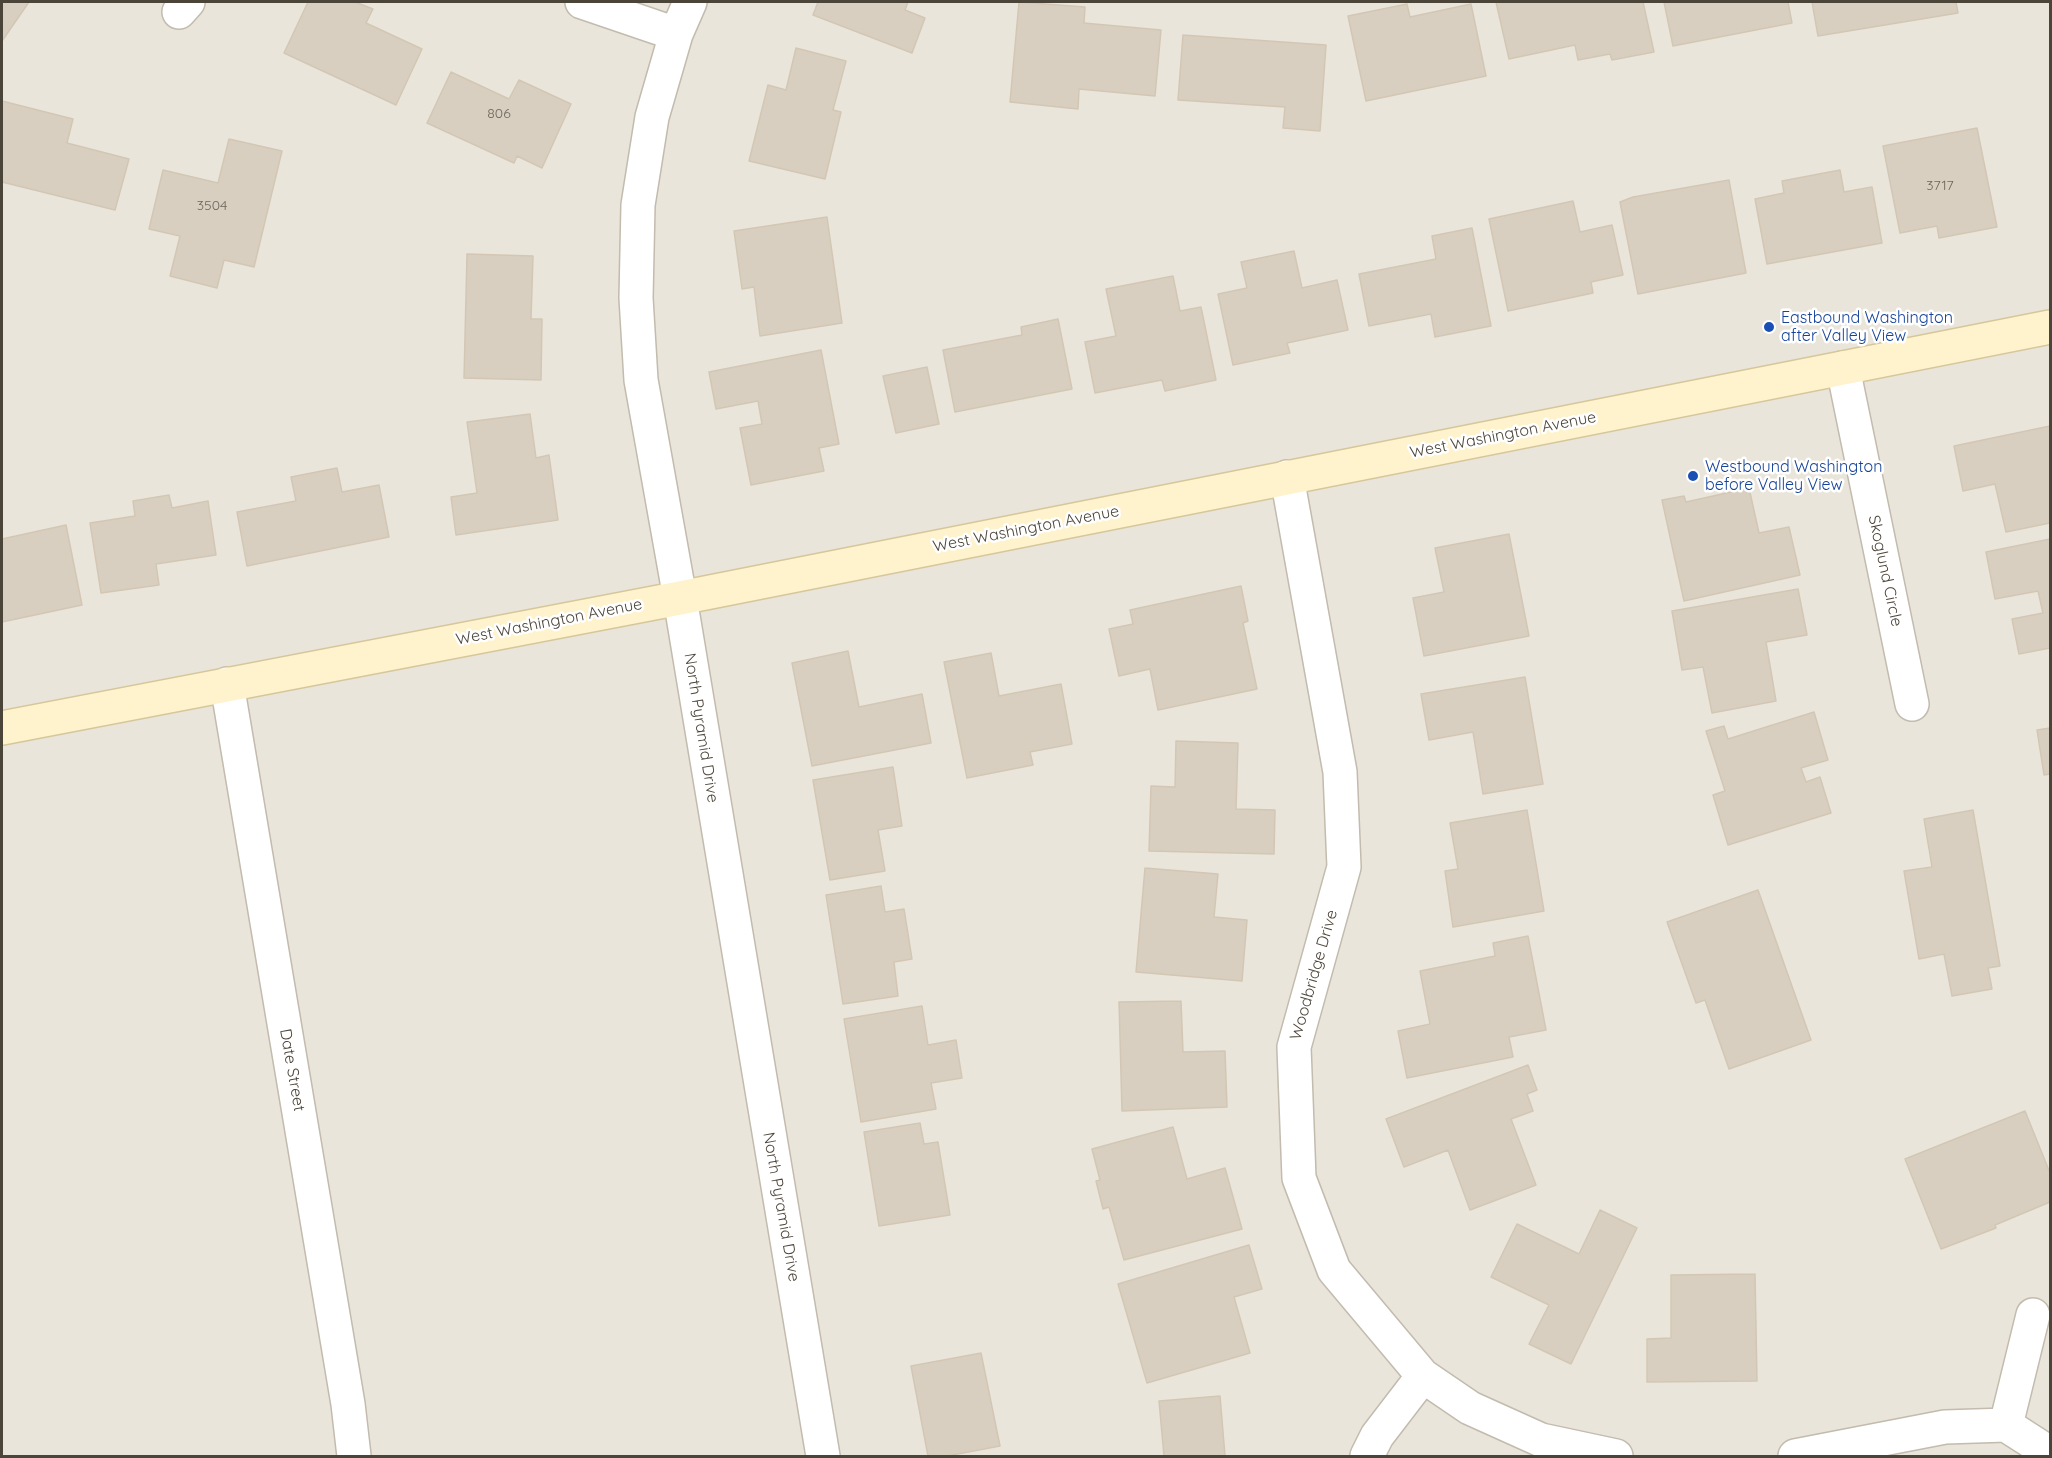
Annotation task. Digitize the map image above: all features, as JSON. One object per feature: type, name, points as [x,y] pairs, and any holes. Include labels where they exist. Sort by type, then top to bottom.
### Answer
[{"type":"main road","name":"West Washington Avenue","points":[[2,728],[680,598],[2050,327]]},
{"type":"street","points":[[582,2],[676,34]]},
{"type":"street","name":"North Pyramid Drive","points":[[690,2],[676,34],[652,117],[638,206],[636,298],[641,380],[680,598],[823,1456]]},
{"type":"street","name":"Skoglund Circle","points":[[1843,368],[1912,704]]},
{"type":"street","name":"Woodbridge Drive","points":[[1287,477],[1340,772],[1344,867],[1293,1047],[1299,1178],[1334,1270],[1424,1376],[1470,1408],[1541,1440],[1616,1456]]},
{"type":"street","name":"Date Street","points":[[227,684],[346,1392],[354,1456]]},
{"type":"street","points":[[2006,1425],[2033,1315]]},
{"type":"street","points":[[1366,1456],[1377,1436],[1424,1376]]},
{"type":"street","points":[[1795,1456],[1945,1428],[2006,1425],[2048,1452],[2050,1456]]},
{"type":"shaded area","points":[[2,2],[2050,2],[2050,1456],[2,1456]]},
{"type":"building","points":[[2,2],[29,2],[2,41]]},
{"type":"building","points":[[308,2],[355,2],[373,9],[366,23],[422,49],[396,105],[284,53]]},
{"type":"building","points":[[818,2],[908,2],[905,10],[925,18],[912,53],[813,15]]},
{"type":"building","points":[[1019,2],[1085,7],[1084,23],[1161,30],[1155,96],[1079,89],[1078,109],[1010,102]]},
{"type":"building","points":[[1496,2],[1643,2],[1654,52],[1612,60],[1610,54],[1578,60],[1575,45],[1509,59]]},
{"type":"building","points":[[1664,2],[1788,2],[1792,23],[1673,46]]},
{"type":"building","points":[[1812,2],[1956,2],[1958,13],[1818,36]]},
{"type":"building","points":[[1407,4],[1410,17],[1471,4],[1486,76],[1366,101],[1348,16]]},
{"type":"building","points":[[1183,35],[1326,45],[1320,131],[1283,128],[1285,107],[1178,100]]},
{"type":"building","points":[[796,48],[846,61],[833,110],[841,112],[825,179],[749,161],[768,85],[786,90]]},
{"type":"building","points":[[451,72],[509,99],[519,80],[571,104],[542,168],[517,156],[514,163],[427,123]]},
{"type":"building","points":[[2,101],[73,119],[67,143],[129,159],[115,210],[2,182]]},
{"type":"building","points":[[1977,128],[1997,227],[1939,238],[1937,226],[1900,233],[1883,146]]},
{"type":"building","points":[[229,139],[282,151],[254,267],[224,260],[217,288],[170,276],[180,236],[149,229],[163,170],[218,183]]},
{"type":"building","points":[[1840,170],[1844,192],[1872,187],[1882,243],[1767,264],[1755,199],[1784,193],[1782,181]]},
{"type":"building","points":[[1729,180],[1746,273],[1638,294],[1620,202],[1633,197]]},
{"type":"building","points":[[1573,201],[1580,232],[1612,225],[1623,275],[1591,282],[1593,293],[1508,311],[1489,219]]},
{"type":"building","points":[[827,217],[842,323],[760,336],[754,287],[742,289],[734,231]]},
{"type":"building","points":[[1472,228],[1491,326],[1435,337],[1431,314],[1369,326],[1359,274],[1436,259],[1432,236]]},
{"type":"building","points":[[1294,251],[1302,288],[1337,280],[1348,330],[1287,343],[1290,353],[1233,365],[1218,294],[1247,288],[1241,262]]},
{"type":"building","points":[[467,254],[533,256],[531,319],[542,319],[541,380],[464,378]]},
{"type":"building","points":[[1173,276],[1180,311],[1201,307],[1216,380],[1165,391],[1162,380],[1095,393],[1085,342],[1116,336],[1106,289]]},
{"type":"building","points":[[1058,319],[1072,389],[955,412],[943,350],[1022,335],[1021,327]]},
{"type":"building","points":[[821,350],[839,444],[819,448],[824,471],[751,485],[740,428],[762,424],[758,401],[716,409],[709,372]]},
{"type":"building","points":[[927,367],[939,424],[896,433],[883,376]]},
{"type":"building","points":[[530,414],[536,458],[549,455],[558,520],[456,535],[451,497],[477,493],[467,422]]},
{"type":"building","points":[[2050,426],[2050,523],[2006,532],[1995,484],[1963,491],[1954,446]]},
{"type":"building","points":[[337,468],[342,492],[379,485],[389,537],[247,566],[237,512],[296,501],[291,477]]},
{"type":"building","points":[[1749,488],[1759,533],[1789,527],[1800,575],[1684,601],[1662,500],[1684,496],[1686,502]]},
{"type":"building","points":[[169,495],[172,508],[208,501],[216,555],[156,564],[159,585],[101,593],[90,523],[135,516],[133,501]]},
{"type":"building","points":[[66,525],[82,605],[2,622],[2,539]]},
{"type":"building","points":[[1509,534],[1529,636],[1424,656],[1413,598],[1444,592],[1435,548]]},
{"type":"building","points":[[2050,539],[2050,648],[2019,654],[2012,619],[2043,613],[2038,591],[1995,599],[1986,552]]},
{"type":"building","points":[[1241,586],[1248,621],[1243,623],[1257,689],[1158,710],[1150,669],[1119,676],[1109,629],[1133,624],[1130,610]]},
{"type":"building","points":[[1798,589],[1807,635],[1766,642],[1776,701],[1712,713],[1703,667],[1682,670],[1672,611]]},
{"type":"building","points":[[848,651],[859,707],[922,694],[931,743],[812,766],[792,663]]},
{"type":"building","points":[[991,653],[999,696],[1061,684],[1072,744],[1030,752],[1033,765],[967,778],[944,662]]},
{"type":"building","points":[[1525,677],[1543,784],[1483,794],[1473,732],[1429,740],[1421,694]]},
{"type":"building","points":[[1814,712],[1828,760],[1801,768],[1806,782],[1820,777],[1831,813],[1728,845],[1713,795],[1725,791],[1706,731],[1724,726],[1728,739]]},
{"type":"building","points":[[2050,728],[2050,774],[2044,775],[2037,730]]},
{"type":"building","points":[[1176,741],[1238,743],[1236,809],[1275,810],[1274,854],[1149,851],[1151,786],[1175,787]]},
{"type":"building","points":[[893,767],[902,826],[878,830],[885,871],[830,880],[813,780]]},
{"type":"building","points":[[1527,810],[1544,911],[1453,927],[1445,871],[1458,869],[1450,823]]},
{"type":"building","points":[[1973,810],[2000,966],[1988,968],[1992,989],[1952,996],[1944,954],[1919,959],[1904,871],[1932,867],[1924,819]]},
{"type":"building","points":[[1145,868],[1218,874],[1214,917],[1247,920],[1242,981],[1136,972]]},
{"type":"building","points":[[881,886],[885,912],[904,909],[912,959],[894,962],[898,996],[843,1004],[826,895]]},
{"type":"building","points":[[1758,890],[1811,1040],[1729,1069],[1705,1000],[1696,1003],[1667,922]]},
{"type":"building","points":[[1528,936],[1546,1030],[1509,1037],[1513,1057],[1407,1078],[1398,1031],[1430,1024],[1420,971],[1495,956],[1493,943]]},
{"type":"building","points":[[1181,1001],[1183,1052],[1225,1051],[1227,1107],[1122,1111],[1119,1002]]},
{"type":"building","points":[[922,1006],[928,1045],[956,1040],[962,1078],[931,1083],[936,1109],[861,1122],[844,1019]]},
{"type":"building","points":[[1528,1065],[1537,1090],[1527,1094],[1533,1111],[1511,1119],[1536,1185],[1470,1210],[1448,1150],[1404,1167],[1386,1119]]},
{"type":"building","points":[[2025,1111],[2050,1173],[2050,1202],[1995,1225],[1996,1228],[1941,1249],[1905,1159]]},
{"type":"building","points":[[920,1123],[924,1144],[938,1142],[950,1215],[879,1226],[864,1132]]},
{"type":"building","points":[[1173,1127],[1187,1179],[1225,1168],[1242,1229],[1124,1260],[1109,1207],[1103,1209],[1096,1181],[1100,1180],[1092,1149]]},
{"type":"building","points":[[1600,1210],[1637,1228],[1571,1364],[1529,1344],[1549,1305],[1491,1277],[1517,1224],[1579,1254]]},
{"type":"building","points":[[1249,1245],[1262,1289],[1234,1297],[1250,1353],[1147,1383],[1118,1284]]},
{"type":"building","points":[[1755,1274],[1757,1381],[1647,1382],[1647,1339],[1671,1338],[1671,1275]]},
{"type":"building","points":[[981,1353],[1000,1446],[947,1456],[928,1456],[911,1366]]},
{"type":"building","points":[[1220,1396],[1225,1456],[1164,1456],[1159,1401]]},
{"type":"place","name":"Eastbound Washington after Valley View","points":[[1769,327]]},
{"type":"place","name":"Westbound Washington before Valley View","points":[[1693,476]]}]
